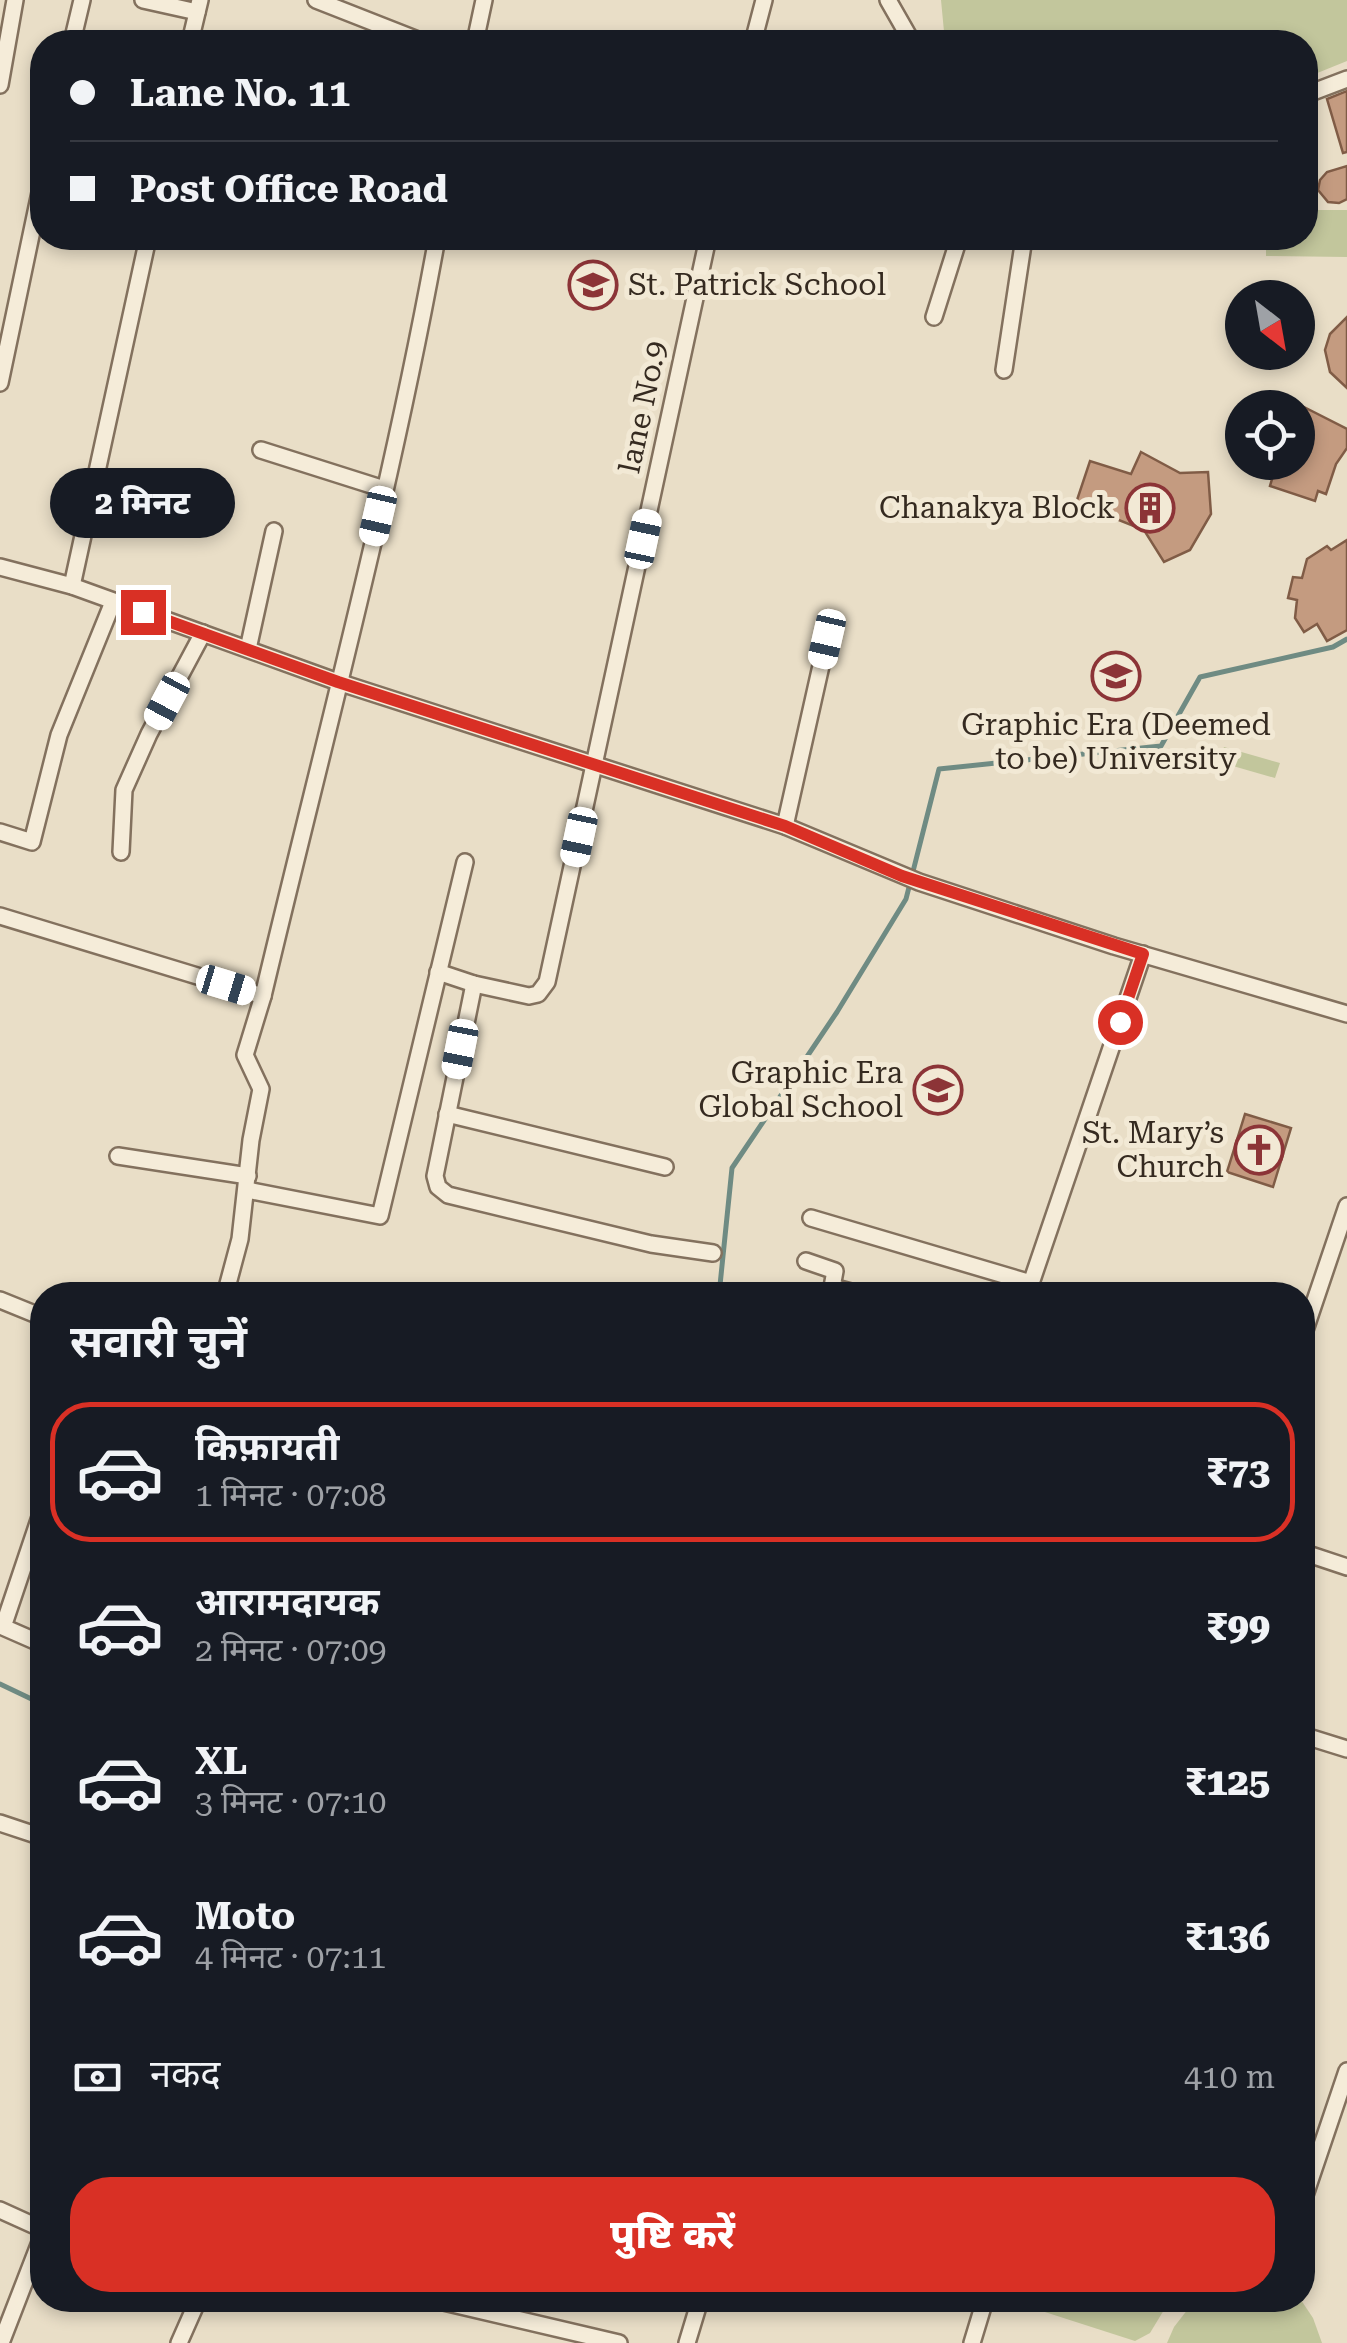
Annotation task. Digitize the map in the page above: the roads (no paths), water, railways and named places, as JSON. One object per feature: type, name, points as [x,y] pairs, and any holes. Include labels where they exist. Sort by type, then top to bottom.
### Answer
[{"type":"street","points":[[0,85],[14,0]]},
{"type":"street","points":[[75,30],[82,0]]},
{"type":"street","points":[[144,0],[198,6]]},
{"type":"street","points":[[316,0],[392,30]]},
{"type":"street","points":[[478,30],[484,0]]},
{"type":"street","points":[[756,30],[764,0]]},
{"type":"street","points":[[888,0],[905,30]]},
{"type":"street","points":[[1318,90],[1347,78]]},
{"type":"street","points":[[0,382],[30,240]]},
{"type":"street","points":[[72,586],[145,250]]},
{"type":"street","points":[[228,1282],[240,1239],[250,1140],[261,1089],[246,1055],[384,489],[435,250]]},
{"type":"street","name":"lane No.9","points":[[438,972],[529,996],[544,988],[705,250]]},
{"type":"street","points":[[934,317],[954,250]]},
{"type":"street","points":[[1004,370],[1022,250]]},
{"type":"street","points":[[261,450],[384,489]]},
{"type":"street","points":[[248,649],[274,531]]},
{"type":"street","points":[[0,567],[72,586],[338,682],[785,826],[920,882],[1347,1014]]},
{"type":"street","points":[[0,832],[32,842],[59,735],[113,602]]},
{"type":"street","points":[[121,852],[124,790],[203,633]]},
{"type":"street","points":[[785,826],[827,639]]},
{"type":"street","points":[[118,1156],[380,1216],[465,862]]},
{"type":"street","points":[[0,916],[263,996]]},
{"type":"street","points":[[1032,1282],[1143,954]]},
{"type":"street","points":[[474,984],[434,1176],[438,1187],[448,1196],[651,1244],[713,1254]]},
{"type":"street","points":[[447,1114],[665,1168]]},
{"type":"street","points":[[1315,1301],[1347,1206]]},
{"type":"street","points":[[811,1218],[1008,1282]]},
{"type":"street","points":[[806,1261],[835,1271],[833,1282]]},
{"type":"street","points":[[0,1300],[30,1312]]},
{"type":"street","points":[[30,1545],[2,1627],[30,1639]]},
{"type":"street","points":[[1315,1556],[1347,1567]]},
{"type":"street","points":[[1315,1739],[1347,1748]]},
{"type":"street","points":[[0,1823],[30,1833]]},
{"type":"street","points":[[1315,2165],[1347,2070]]},
{"type":"street","points":[[0,2210],[30,2224]]},
{"type":"street","points":[[2,2343],[30,2269]]},
{"type":"street","points":[[180,2343],[193,2312]]},
{"type":"street","points":[[469,2312],[537,2335],[619,2343]]},
{"type":"street","points":[[687,2343],[696,2312]]},
{"type":"street","points":[[972,2343],[981,2312]]},
{"type":"waterway","points":[[720,1282],[732,1168],[837,1012],[906,899],[939,769],[1161,746],[1200,677],[1333,647],[1347,639]]},
{"type":"waterway","points":[[0,1684],[30,1698]]},
{"type":"place","name":"St. Patrick School","points":[[593,285]]},
{"type":"place","name":"Chanakya Block","points":[[1150,508]]},
{"type":"place","name":"Graphic Era (Deemed to be) University","points":[[1116,676]]},
{"type":"place","name":"Graphic Era Global School","points":[[938,1090]]},
{"type":"place","name":"St. Mary’s Church","points":[[1259,1150]]}]
